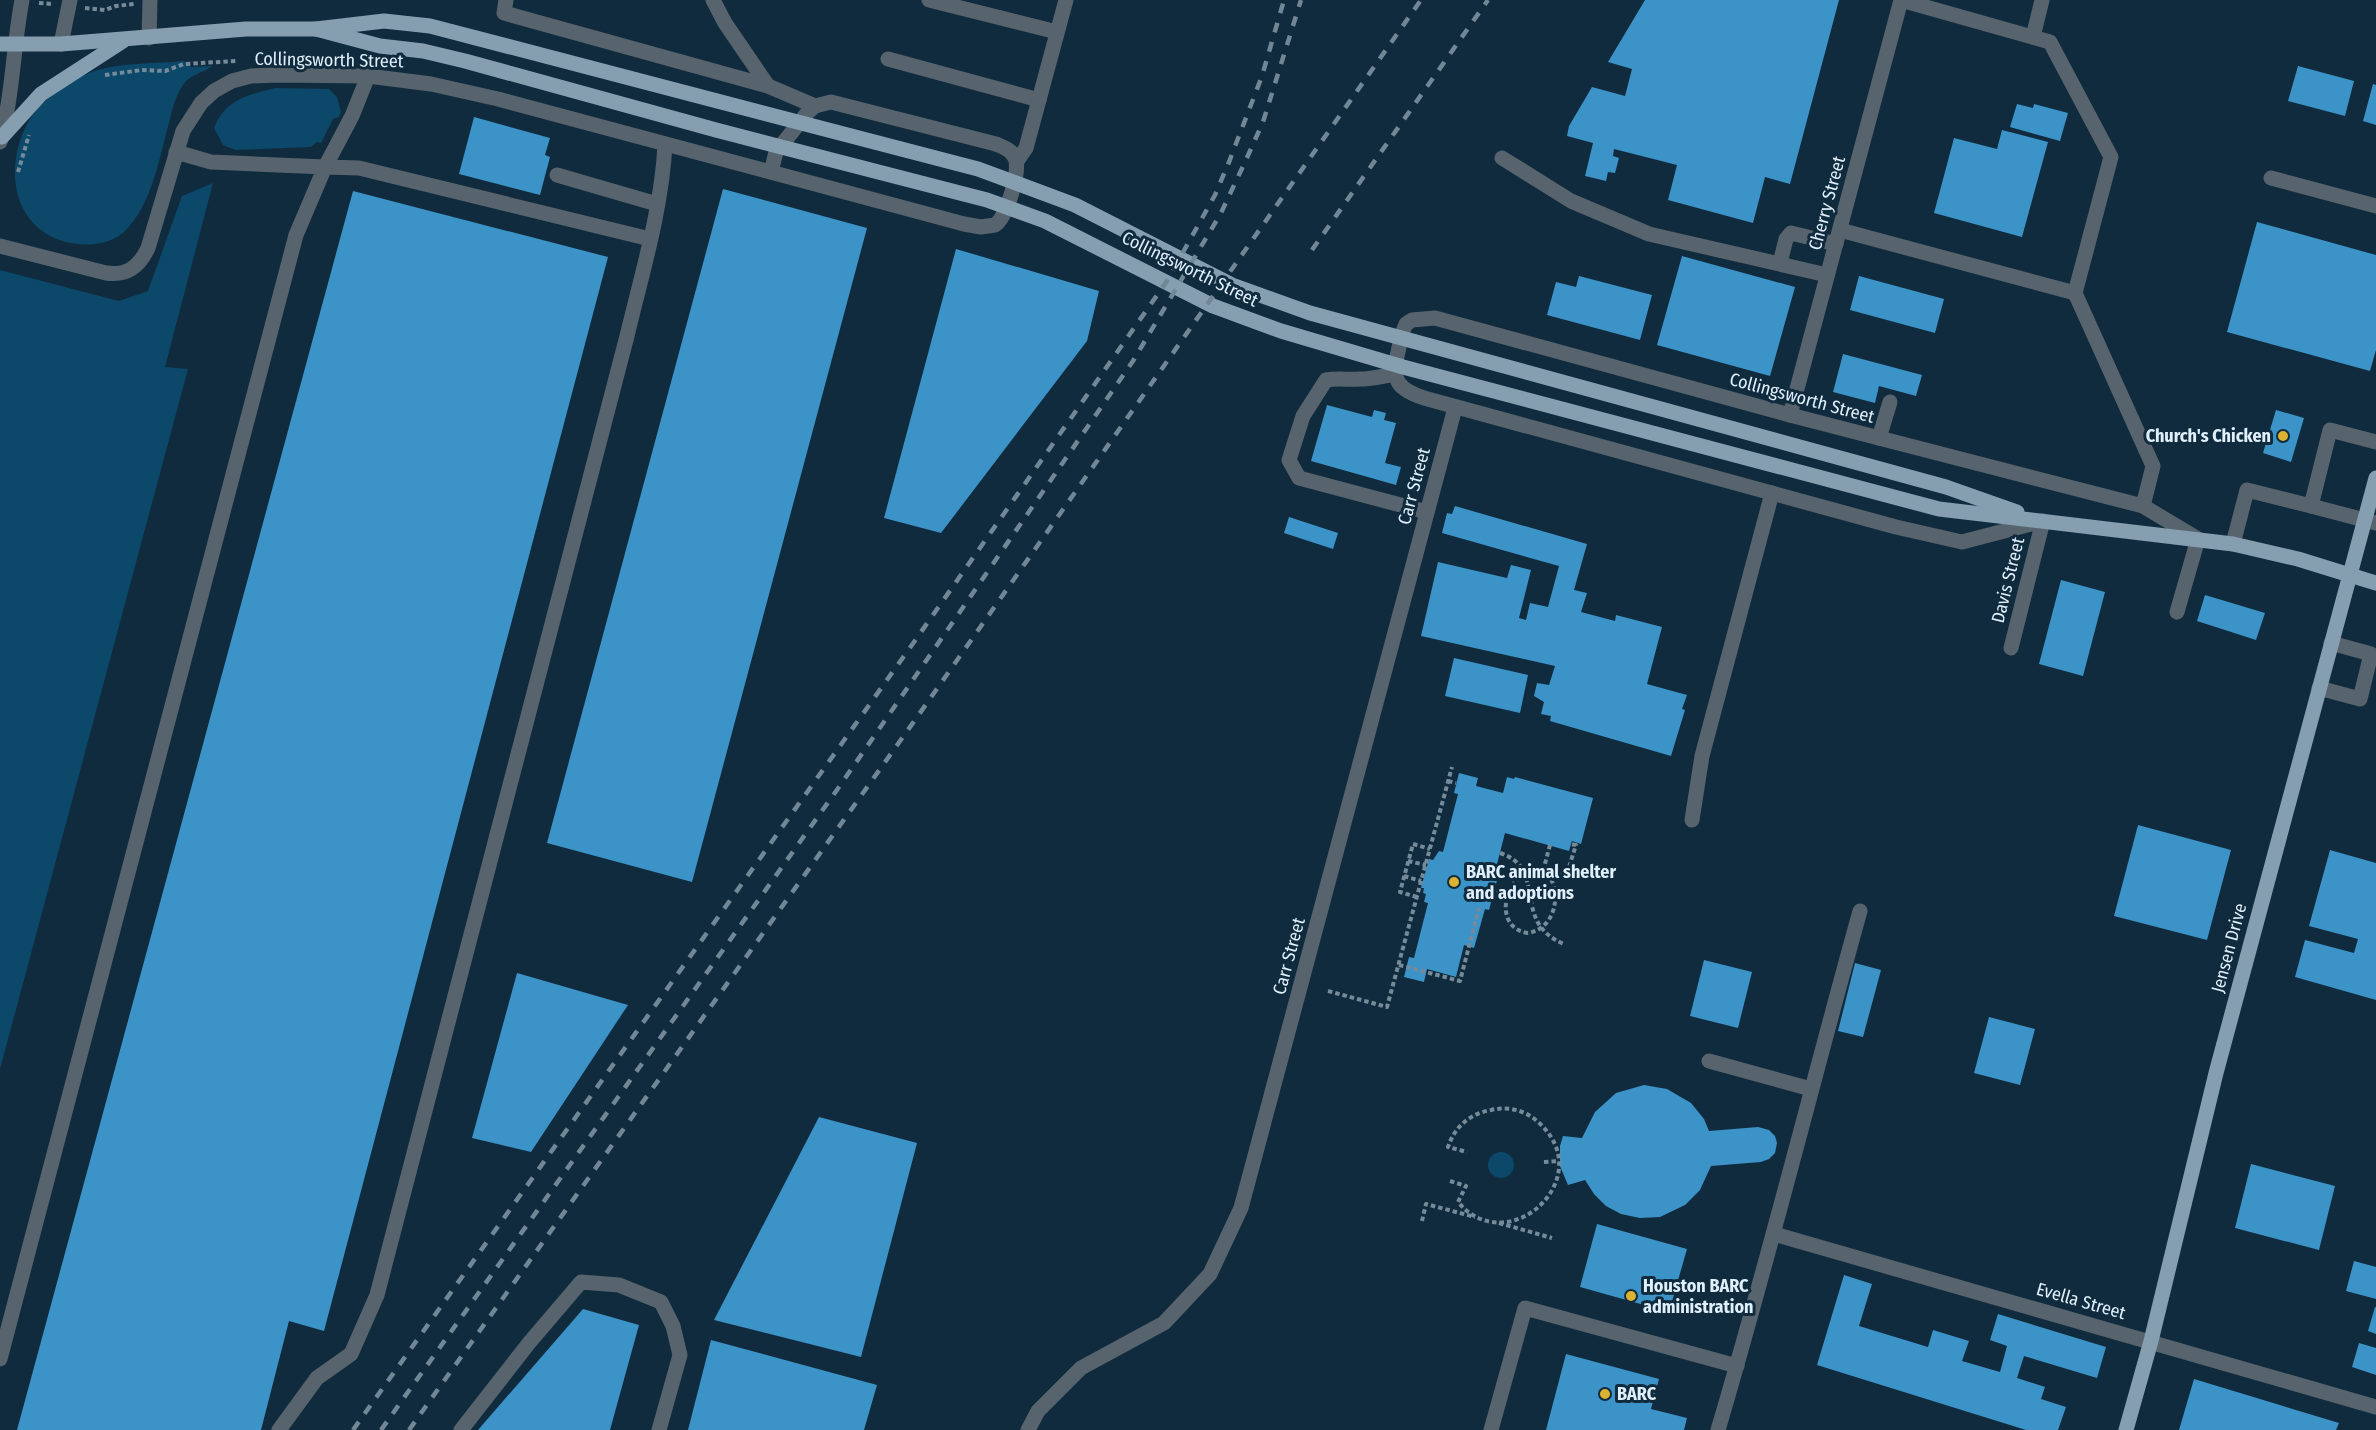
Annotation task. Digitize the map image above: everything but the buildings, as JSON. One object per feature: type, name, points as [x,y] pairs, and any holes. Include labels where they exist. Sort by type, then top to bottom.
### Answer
[{"type":"main road","name":"Collingsworth Street","points":[[7,44],[61,44],[246,29],[315,29],[384,21],[430,26],[978,169],[1075,206],[1232,285],[1310,313],[1946,487],[2043,521]]},
{"type":"main road","name":"Collingsworth Street","points":[[315,29],[380,46],[423,51],[465,61],[716,130],[987,200],[1045,221],[1213,306],[1281,332],[1414,370],[1939,509],[2233,544],[2298,559],[2376,583]]},
{"type":"main road","points":[[1,140],[41,94],[127,39]]},
{"type":"main road","name":"Jensen Drive","points":[[2126,1430],[2151,1341],[2216,1073],[2349,574],[2370,521],[2376,478]]},
{"type":"street","points":[[1,140],[10,91],[7,44],[22,0]]},
{"type":"street","points":[[61,44],[70,0]]},
{"type":"street","points":[[506,0],[504,13],[768,86],[815,106]]},
{"type":"street","points":[[713,0],[725,23],[768,86]]},
{"type":"street","points":[[929,0],[1057,32]]},
{"type":"street","name":"Collingsworth Street","points":[[0,246],[106,273],[117,274],[134,268],[143,260],[148,248],[183,131],[201,103],[214,91],[231,81],[251,76],[276,75],[368,76],[431,84],[981,227],[995,225],[1005,213],[1012,191],[1017,161],[1026,148],[1066,0]]},
{"type":"street","points":[[1901,0],[2050,42],[2111,157],[2075,293],[2153,466],[2142,506]]},
{"type":"street","name":"Cherry Street","points":[[1790,415],[1901,0]]},
{"type":"street","points":[[2033,38],[2042,0]]},
{"type":"street","points":[[143,2],[148,38]]},
{"type":"street","points":[[888,59],[1039,100]]},
{"type":"street","points":[[0,1359],[296,235],[325,167],[352,116],[368,76]]},
{"type":"street","points":[[771,172],[776,152],[808,112],[823,103],[839,104],[996,144],[1014,154],[1017,161]]},
{"type":"street","points":[[279,1430],[317,1378],[351,1354],[377,1295],[627,336],[657,204],[664,167],[665,144]]},
{"type":"street","points":[[176,152],[211,162],[359,168],[650,239]]},
{"type":"street","points":[[1502,158],[1570,201],[1649,234],[1827,275]]},
{"type":"street","points":[[557,175],[657,204]]},
{"type":"street","points":[[2271,178],[2376,206]]},
{"type":"street","points":[[1780,263],[1786,239],[1791,234],[1838,237],[2075,293]]},
{"type":"street","name":"Collingsworth Street","points":[[2043,521],[1962,542],[1896,527],[1455,408],[1418,396],[1403,389],[1397,383],[1395,364],[1406,324],[1412,320],[1435,318],[1790,415],[2142,506],[2198,539]]},
{"type":"street","points":[[1395,374],[1357,380],[1342,377],[1326,380],[1303,416],[1289,460],[1299,478],[1427,512]]},
{"type":"street","points":[[1879,438],[1890,402]]},
{"type":"street","name":"Carr Street","points":[[1028,1430],[1038,1411],[1081,1368],[1164,1323],[1210,1274],[1241,1208],[1455,408]]},
{"type":"street","points":[[2311,506],[2330,430],[2376,442]]},
{"type":"street","points":[[2233,544],[2247,490],[2370,521]]},
{"type":"street","points":[[1692,820],[1702,756],[1772,493]]},
{"type":"street","name":"Davis Street","points":[[2011,648],[2043,521]]},
{"type":"street","points":[[2177,612],[2198,539]]},
{"type":"street","points":[[2319,688],[2360,699],[2374,652],[2331,643]]},
{"type":"street","points":[[1718,1430],[1774,1234],[1860,910]]},
{"type":"street","points":[[1709,1061],[1811,1089]]},
{"type":"street","name":"Evella Street","points":[[1774,1234],[2376,1407]]},
{"type":"street","points":[[460,1430],[581,1282],[619,1285],[661,1302],[673,1326],[680,1355],[659,1430]]},
{"type":"street","points":[[1491,1430],[1525,1308],[1737,1366]]},
{"type":"path","points":[[84,8],[105,10],[143,2]]},
{"type":"path","points":[[39,3],[52,4]]},
{"type":"path","points":[[1328,991],[1387,1007],[1452,766]]},
{"type":"path","points":[[1448,781],[1456,783]]},
{"type":"path","points":[[1417,897],[1400,892],[1408,861],[1413,844],[1430,849]]},
{"type":"path","points":[[1551,879],[1568,870],[1576,845],[1571,844]]},
{"type":"path","points":[[1543,872],[1550,845]]},
{"type":"path","points":[[1500,853],[1514,859],[1524,873],[1529,886],[1531,907],[1540,929],[1564,944]]},
{"type":"path","points":[[1408,861],[1425,865]]},
{"type":"path","points":[[1543,872],[1551,879],[1555,892],[1554,908],[1550,918],[1540,929],[1528,933],[1513,927],[1505,912],[1507,895],[1511,885],[1524,873],[1543,872]]},
{"type":"path","points":[[1404,876],[1421,880]]},
{"type":"path","points":[[1494,892],[1507,895]]},
{"type":"path","points":[[1399,965],[1460,981],[1479,908]]},
{"type":"path","points":[[1467,1152],[1448,1147],[1457,1129],[1478,1114],[1497,1109],[1510,1109],[1529,1115],[1545,1129],[1555,1144],[1559,1161],[1556,1185],[1547,1199],[1535,1212],[1511,1221],[1494,1222]]},
{"type":"path","points":[[1544,1162],[1559,1161]]},
{"type":"path","points":[[1450,1181],[1466,1186],[1458,1202],[1484,1219]]},
{"type":"path","points":[[1422,1221],[1426,1204],[1552,1238]]},
{"type":"shaded area","points":[[184,61],[191,67],[212,66],[190,78],[180,89],[153,181],[134,221],[119,236],[108,241],[83,245],[55,238],[37,227],[25,212],[18,194],[15,173],[17,153],[23,132],[40,106],[72,81],[98,70],[130,64]]},
{"type":"shaded area","points":[[275,88],[329,89],[337,97],[341,112],[339,117],[333,119],[321,143],[317,142],[311,147],[235,150],[223,145],[214,128],[224,111],[246,96]]},
{"type":"shaded area","points":[[213,183],[165,367],[188,369],[0,1069],[0,270],[119,301],[148,291],[182,196]]},
{"type":"shaded area","points":[[1501,1152],[1510,1156],[1514,1165],[1510,1174],[1501,1178],[1492,1174],[1488,1165],[1492,1156]]},
{"type":"railway","points":[[353,1430],[914,642],[1167,281],[1215,195],[1229,162],[1262,76],[1284,0]]},
{"type":"railway","points":[[381,1430],[839,787],[1133,361],[1221,213],[1245,162],[1263,122],[1301,0]]},
{"type":"railway","points":[[409,1430],[915,720],[1421,0]]},
{"type":"railway","points":[[1312,250],[1488,0]]},
{"type":"place","name":"Church's Chicken","points":[[2283,436]]},
{"type":"place","name":"BARC animal shelter and adoptions","points":[[1454,882]]},
{"type":"place","name":"Houston BARC administration","points":[[1631,1296]]},
{"type":"place","name":"BARC","points":[[1605,1394]]}]
